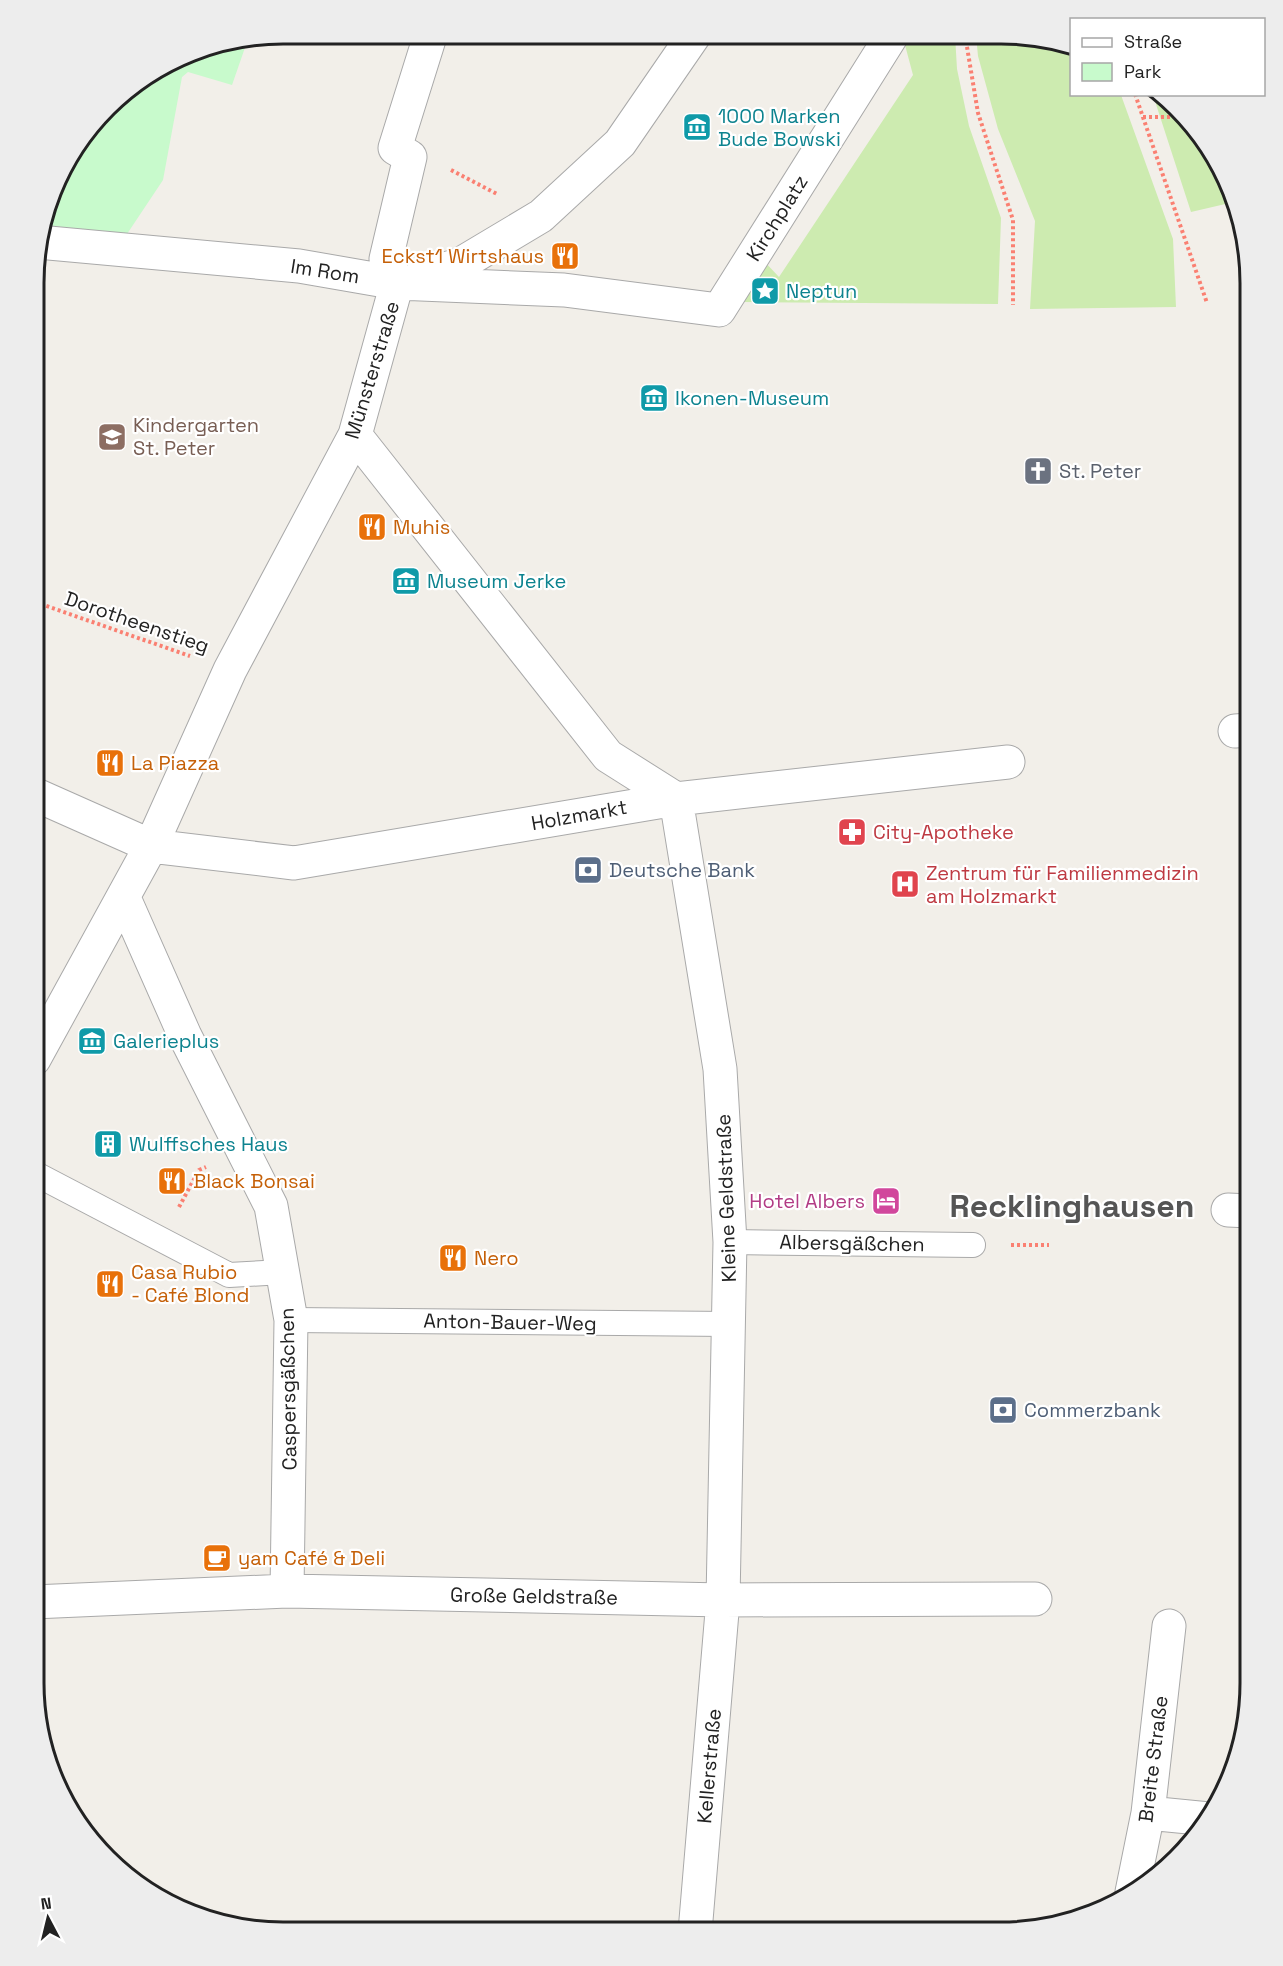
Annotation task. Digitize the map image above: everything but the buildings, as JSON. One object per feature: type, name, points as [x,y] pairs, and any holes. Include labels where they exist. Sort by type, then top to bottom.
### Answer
[{"type":"street","points":[[397,283],[386,259],[410,157],[395,148],[428,44]]},
{"type":"street","name":"Münsterstraße","points":[[44,1041],[151,846],[230,670],[355,435],[397,283],[459,265],[541,216],[620,144],[688,44]]},
{"type":"street","name":"Kirchplatz","points":[[719,310],[886,44]]},
{"type":"street","name":"Im Rom","points":[[47,243],[299,266],[397,283],[564,290],[719,310]]},
{"type":"street","points":[[355,435],[609,756],[676,799]]},
{"type":"street","name":"Holzmarkt","points":[[44,798],[151,846],[294,863],[676,799],[1008,762]]},
{"type":"street","name":"Kleine Geldstraße","points":[[676,799],[720,1069],[730,1242],[723,1600]]},
{"type":"street","name":"Caspersgäßchen","points":[[123,898],[185,1036],[271,1206],[291,1320],[288,1591]]},
{"type":"street","name":"Große Geldstraße","points":[[44,1602],[288,1591],[723,1600],[1035,1599]]},
{"type":"street","name":"Kellerstraße","points":[[696,1922],[723,1600]]},
{"type":"street","name":"Breite Straße","points":[[1134,1881],[1148,1813],[1169,1626]]},
{"type":"street","points":[[1148,1813],[1198,1818]]},
{"type":"lane","points":[[44,1178],[229,1275],[283,1272]]},
{"type":"lane","name":"Albersgäßchen","points":[[730,1242],[974,1245]]},
{"type":"lane","name":"Anton-Bauer-Weg","points":[[291,1320],[729,1324]]},
{"type":"path","points":[[966,44],[978,113],[1013,219],[1013,305]]},
{"type":"path","points":[[1136,96],[1207,303]]},
{"type":"path","points":[[1143,117],[1172,117]]},
{"type":"path","name":"Dorotheenstieg","points":[[44,605],[230,670]]},
{"type":"path","points":[[184,1199],[190,1186]]},
{"type":"green space","points":[[956,44],[957,69],[969,126],[1001,218],[998,304],[744,302],[763,260],[779,277],[913,75],[905,45]]},
{"type":"green space","points":[[977,44],[1016,44],[1070,54],[1070,96],[1121,96],[1173,239],[1176,307],[1030,309],[1035,221],[998,129]]},
{"type":"green space","points":[[245,47],[232,85],[188,72],[182,77],[163,180],[127,234],[51,226],[68,177],[84,150],[103,125],[125,103],[150,84],[177,68],[206,56]]},
{"type":"green space","points":[[1155,100],[1180,125],[1199,150],[1215,177],[1226,204],[1191,212]]},
{"type":"place","name":"1000 Marken Bude Bowski","points":[[697,127]]},
{"type":"place","name":"Eckst1 Wirtshaus","points":[[565,256]]},
{"type":"place","name":"Neptun","points":[[765,291]]},
{"type":"place","name":"Ikonen-Museum","points":[[654,398]]},
{"type":"place","name":"Kindergarten St. Peter","points":[[112,437]]},
{"type":"place","name":"St. Peter","points":[[1038,471]]},
{"type":"place","name":"Muhis","points":[[372,527]]},
{"type":"place","name":"Museum Jerke","points":[[406,581]]},
{"type":"place","name":"La Piazza","points":[[110,763]]},
{"type":"place","name":"City-Apotheke","points":[[852,832]]},
{"type":"place","name":"Deutsche Bank","points":[[588,870]]},
{"type":"place","name":"Zentrum für Familienmedizin am Holzmarkt","points":[[905,884]]},
{"type":"place","name":"Galerieplus","points":[[92,1041]]},
{"type":"place","name":"Wulffsches Haus","points":[[108,1144]]},
{"type":"place","name":"Black Bonsai","points":[[172,1181]]},
{"type":"place","name":"Hotel Albers","points":[[886,1201]]},
{"type":"place","name":"Nero","points":[[453,1258]]},
{"type":"place","name":"Casa Rubio - Café Blond","points":[[110,1284]]},
{"type":"place","name":"Commerzbank","points":[[1003,1410]]},
{"type":"place","name":"yam Café & Deli","points":[[217,1558]]},
{"type":"district","name":"Recklinghausen","points":[[1072,1206]]}]
